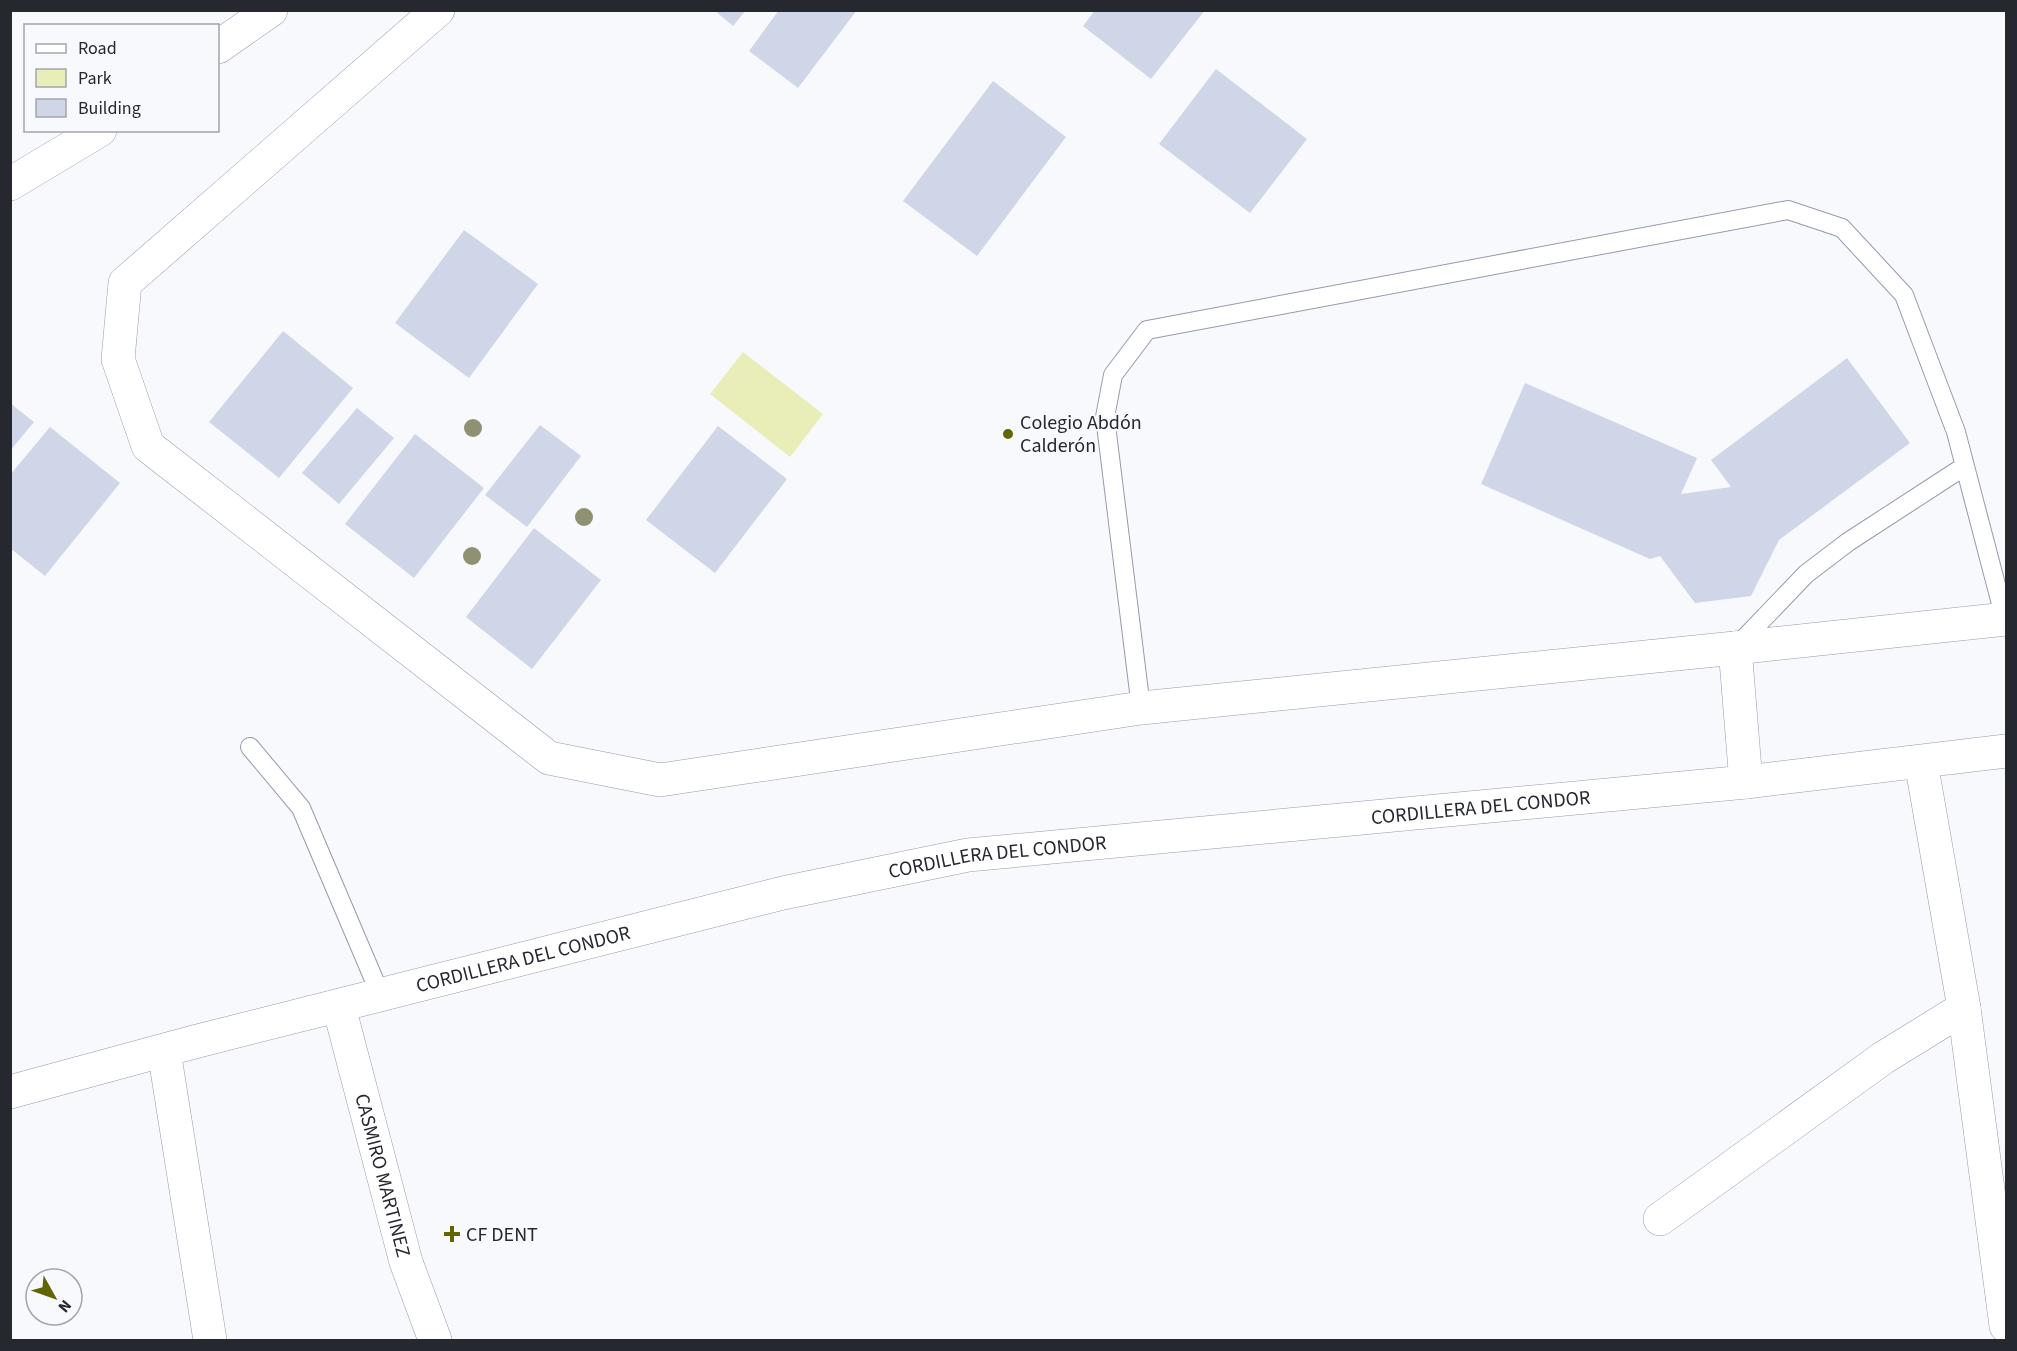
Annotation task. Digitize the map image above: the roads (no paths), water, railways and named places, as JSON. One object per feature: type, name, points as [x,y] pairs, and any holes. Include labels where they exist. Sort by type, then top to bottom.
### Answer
[{"type":"street","points":[[219,45],[271,10]]},
{"type":"street","points":[[438,10],[125,283],[118,359],[147,446],[549,758],[660,780],[1141,708],[2006,619]]},
{"type":"street","points":[[10,184],[97,132]]},
{"type":"street","points":[[1735,648],[1746,782]]},
{"type":"street","name":"CORDILLERA DEL CONDOR","points":[[10,1092],[783,893],[968,855],[1746,782],[2007,751]]},
{"type":"street","points":[[1921,762],[1964,1008],[2007,1326]]},
{"type":"street","name":"CASMIRO MARTINEZ","points":[[339,1007],[406,1262],[435,1341]]},
{"type":"street","points":[[1660,1219],[1883,1058],[1964,1008]]},
{"type":"street","points":[[164,1051],[210,1341]]},
{"type":"lane","points":[[1141,708],[1105,417],[1113,375],[1147,330],[1788,210],[1842,228],[1904,295],[1956,432],[2006,619]]},
{"type":"lane","points":[[1735,648],[1806,574],[1848,542],[1965,466]]},
{"type":"lane","points":[[250,747],[301,808],[381,996]]},
{"type":"place","name":"Colegio Abdón Calderón","points":[[1008,434]]},
{"type":"place","name":"CF DENT","points":[[452,1234]]}]
